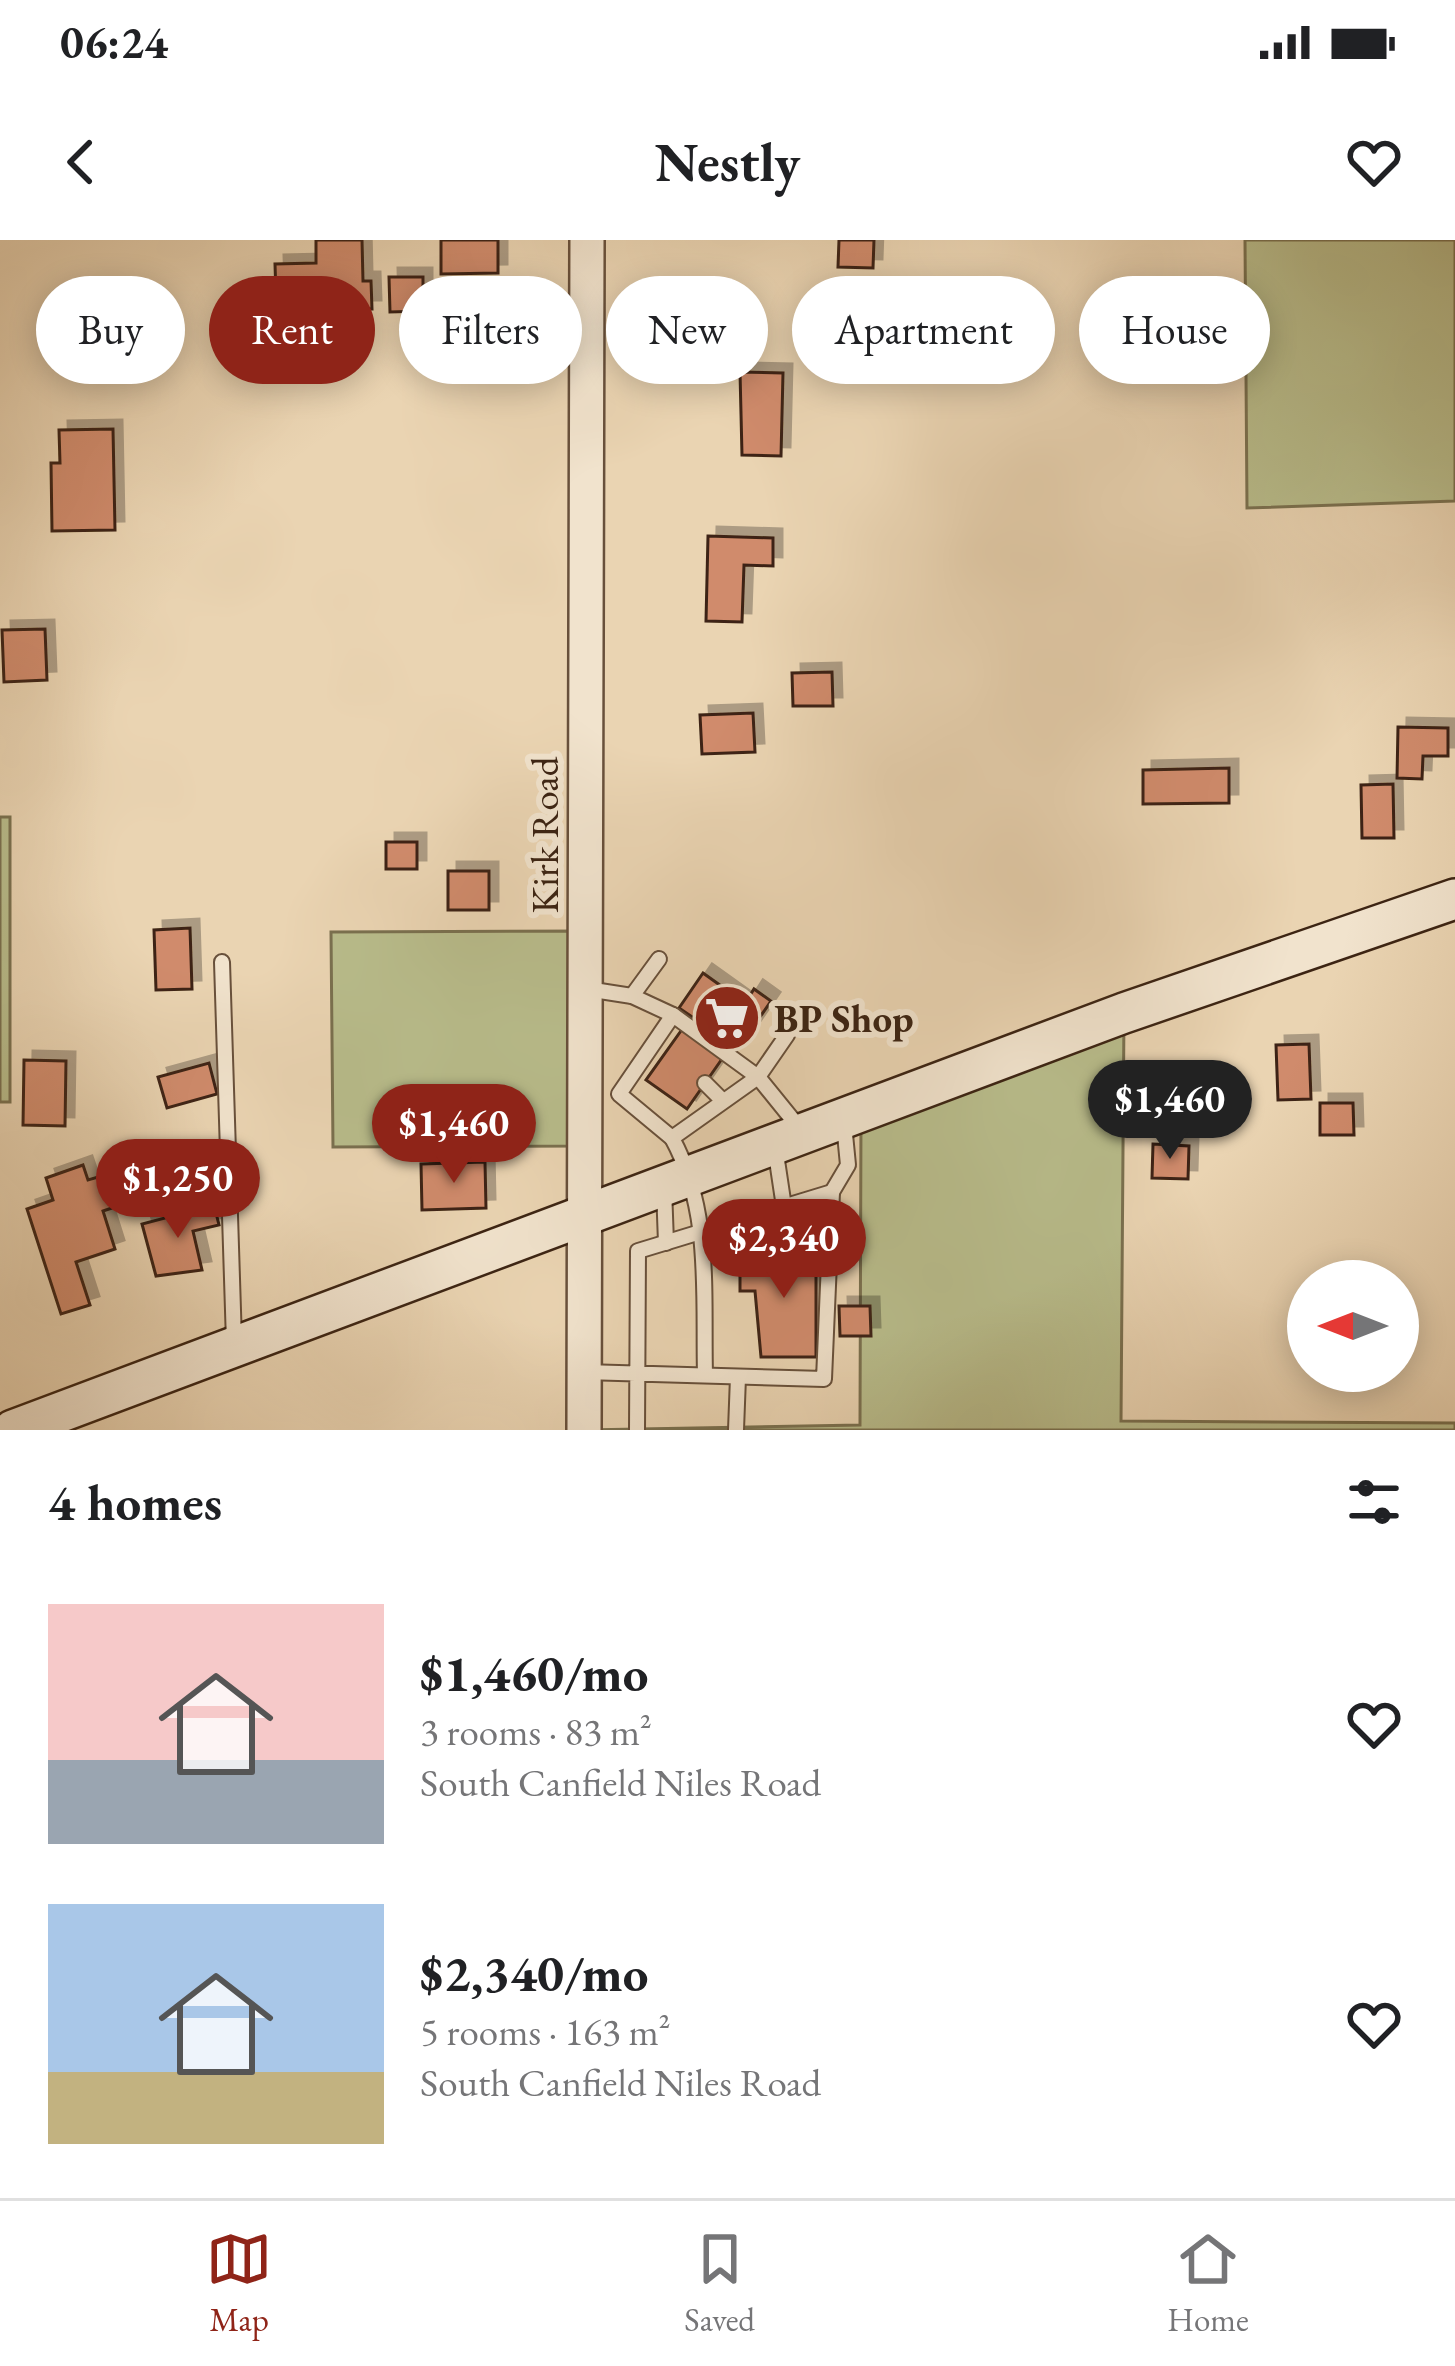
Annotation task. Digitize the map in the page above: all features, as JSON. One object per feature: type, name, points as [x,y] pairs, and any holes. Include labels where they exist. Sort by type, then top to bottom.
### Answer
[{"type":"main road","points":[[13,1430],[52,1423],[235,1348],[1145,1006],[1455,899]]},
{"type":"street","name":"Kirk Road","points":[[584,1430],[587,240]]},
{"type":"lane","points":[[632,996],[659,959]]},
{"type":"lane","points":[[222,962],[235,1348]]},
{"type":"lane","points":[[586,989],[632,996],[673,1015],[758,1077],[789,1140],[784,1207]]},
{"type":"lane","points":[[620,1094],[657,1051],[673,1015]]},
{"type":"lane","points":[[672,1138],[758,1077],[787,1035]]},
{"type":"lane","points":[[705,1083],[722,1100]]},
{"type":"lane","points":[[585,1086],[620,1094],[672,1138],[678,1181],[702,1232],[705,1376]]},
{"type":"lane","points":[[584,1372],[824,1378],[832,1192],[848,1166],[844,1121]]},
{"type":"lane","points":[[666,1243],[678,1181]]},
{"type":"lane","points":[[637,1430],[638,1251],[832,1192]]},
{"type":"lane","points":[[736,1430],[738,1376]]},
{"type":"green space","points":[[1245,240],[1455,240],[1455,501],[1247,508],[1246,384],[1270,384],[1270,276],[1245,276]]},
{"type":"green space","points":[[0,817],[10,817],[10,1102],[0,1102]]},
{"type":"green space","points":[[586,931],[585,1146],[333,1147],[331,932]]},
{"type":"green space","points":[[1124,1013],[1121,1421],[1455,1423],[1455,1430],[584,1430],[860,1425],[861,1113]]},
{"type":"building","points":[[316,240],[362,240],[363,276],[275,276],[275,264],[316,263]]},
{"type":"building","points":[[441,240],[498,240],[498,273],[441,274]]},
{"type":"building","points":[[839,240],[874,240],[873,268],[838,267]]},
{"type":"building","points":[[389,277],[399,277],[399,312],[390,312]]},
{"type":"building","points":[[768,373],[783,373],[781,456],[742,455],[740,384],[768,384]]},
{"type":"building","points":[[113,429],[115,530],[52,531],[51,463],[60,463],[59,430]]},
{"type":"building","points":[[708,536],[773,538],[773,566],[744,565],[742,622],[706,621]]},
{"type":"building","points":[[45,629],[47,680],[4,682],[2,630]]},
{"type":"building","points":[[832,672],[833,706],[793,706],[792,673]]},
{"type":"building","points":[[753,713],[755,752],[702,754],[700,715]]},
{"type":"building","points":[[1398,727],[1448,728],[1448,756],[1423,756],[1422,779],[1397,778]]},
{"type":"building","points":[[1229,768],[1229,803],[1143,804],[1143,770]]},
{"type":"building","points":[[1393,784],[1394,838],[1362,838],[1361,785]]},
{"type":"building","points":[[386,842],[417,842],[417,869],[386,869]]},
{"type":"building","points":[[448,871],[489,871],[489,910],[448,910]]},
{"type":"building","points":[[190,928],[192,989],[156,990],[154,930]]},
{"type":"building","name":"BP Shop","points":[[703,973],[745,1003],[754,989],[771,1001],[749,1033],[742,1029],[732,1044],[679,1008]]},
{"type":"building","points":[[683,1028],[724,1056],[687,1109],[646,1080]]},
{"type":"building","points":[[1309,1044],[1311,1099],[1278,1100],[1276,1045]]},
{"type":"building","points":[[24,1060],[66,1061],[65,1126],[23,1125]]},
{"type":"building","points":[[209,1063],[217,1094],[167,1108],[158,1077]]},
{"type":"building","points":[[1177,1080],[1205,1080],[1205,1123],[1177,1123]]},
{"type":"building","points":[[1320,1103],[1353,1103],[1354,1135],[1320,1135]]},
{"type":"building","points":[[1153,1144],[1189,1146],[1188,1179],[1152,1178]]},
{"type":"building","points":[[485,1162],[486,1208],[422,1210],[421,1164]]},
{"type":"building","points":[[83,1165],[88,1180],[105,1175],[115,1207],[103,1211],[115,1249],[76,1262],[90,1305],[61,1314],[27,1209],[53,1200],[46,1178]]},
{"type":"building","points":[[214,1205],[219,1225],[193,1231],[202,1270],[156,1276],[142,1224]]},
{"type":"building","points":[[774,1243],[795,1243],[795,1255],[816,1255],[816,1357],[761,1357],[755,1291],[740,1291],[740,1259],[774,1259]]},
{"type":"building","points":[[839,1306],[870,1306],[871,1336],[840,1336]]},
{"type":"place","name":"BP Shop","points":[[727,1018]]}]
